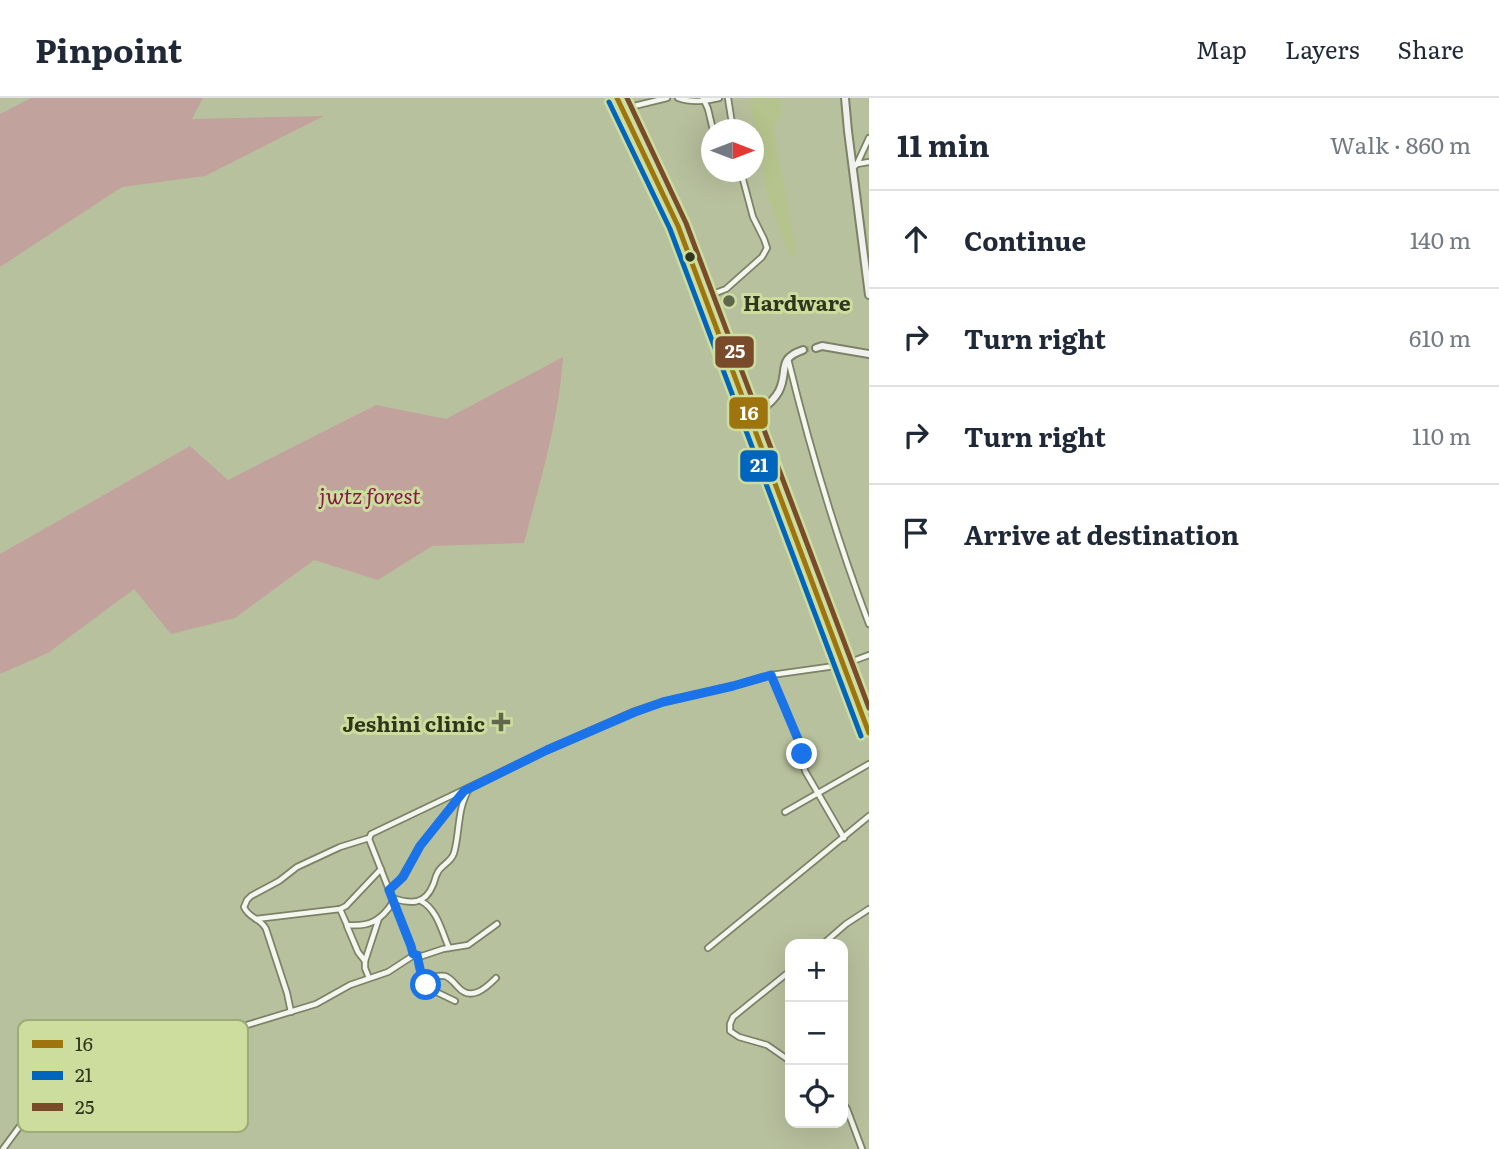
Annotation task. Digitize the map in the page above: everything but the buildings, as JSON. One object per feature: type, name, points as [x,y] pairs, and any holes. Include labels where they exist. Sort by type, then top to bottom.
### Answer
[{"type":"main road","points":[[617,98],[675,218],[842,665],[865,713],[869,733]]},
{"type":"street","points":[[630,107],[667,98]]},
{"type":"street","points":[[678,98],[686,101],[719,98]]},
{"type":"street","points":[[728,98],[731,119]]},
{"type":"street","points":[[845,98],[869,295]]},
{"type":"street","points":[[704,100],[711,119]]},
{"type":"street","points":[[855,167],[869,138]]},
{"type":"street","points":[[855,167],[869,162]]},
{"type":"street","points":[[713,294],[726,289],[762,257],[767,248],[753,217],[744,182]]},
{"type":"street","points":[[816,348],[822,346],[869,354]]},
{"type":"street","points":[[749,416],[761,410],[779,391],[787,358],[803,350]]},
{"type":"street","points":[[787,358],[806,432],[842,550],[869,624]]},
{"type":"street","points":[[291,1012],[266,929],[262,922],[249,916],[244,907],[251,896],[279,881],[297,867],[340,847],[369,838],[371,834],[547,750],[635,712],[663,702],[771,675],[842,665],[869,655]]},
{"type":"street","points":[[771,675],[800,744],[805,771],[844,838]]},
{"type":"street","points":[[785,812],[869,764]]},
{"type":"street","points":[[389,890],[403,877],[420,846],[467,790]]},
{"type":"street","points":[[421,901],[431,889],[438,871],[453,856],[467,790]]},
{"type":"street","points":[[709,948],[869,816]]},
{"type":"street","points":[[369,838],[422,978],[430,990],[456,1001]]},
{"type":"street","points":[[256,919],[340,909],[381,869]]},
{"type":"street","points":[[393,900],[421,901],[429,906],[449,948]]},
{"type":"street","points":[[346,925],[364,926],[379,917],[393,900]]},
{"type":"street","points":[[340,909],[358,952],[365,961]]},
{"type":"street","points":[[828,939],[869,909]]},
{"type":"street","points":[[369,978],[365,961],[379,917]]},
{"type":"street","points":[[248,1025],[316,1004],[340,989],[388,972],[415,955],[422,956],[468,945],[497,924]]},
{"type":"street","points":[[785,975],[733,1017],[730,1028],[739,1037],[767,1045],[785,1058]]},
{"type":"street","points":[[422,978],[445,976],[460,990],[471,993],[480,993],[496,978]]},
{"type":"street","points":[[848,1112],[862,1149]]},
{"type":"street","points":[[3,1149],[18,1129]]},
{"type":"shaded area","points":[[749,98],[780,98],[783,112],[773,128],[797,256],[790,257],[768,197],[764,176],[764,119],[753,119]]},
{"type":"green space","points":[[31,98],[203,98],[192,119],[324,116],[205,176],[122,187],[0,267],[0,114]]},
{"type":"green space","name":"jwtz forest","points":[[563,357],[553,427],[524,543],[432,546],[378,580],[314,560],[235,618],[171,634],[134,589],[48,653],[0,674],[0,554],[190,446],[228,480],[376,405],[446,419]]},
{"type":"waterway","points":[[623,98],[667,192]]},
{"type":"tunnel","points":[[803,350],[816,348]]},
{"type":"transit line","name":"16","points":[[617,98],[678,226],[869,733]]},
{"type":"transit line","name":"25","points":[[627,98],[686,223],[869,708]]},
{"type":"transit line","name":"21","points":[[609,102],[670,229],[861,736]]},
{"type":"place","name":"Hardware","points":[[729,301]]},
{"type":"place","name":"Jeshini clinic","points":[[501,722]]},
{"type":"route","points":[[426,985],[417,955],[413,954],[389,890],[403,877],[420,846],[464,791],[547,750],[635,712],[663,702],[771,675],[802,754]]}]
